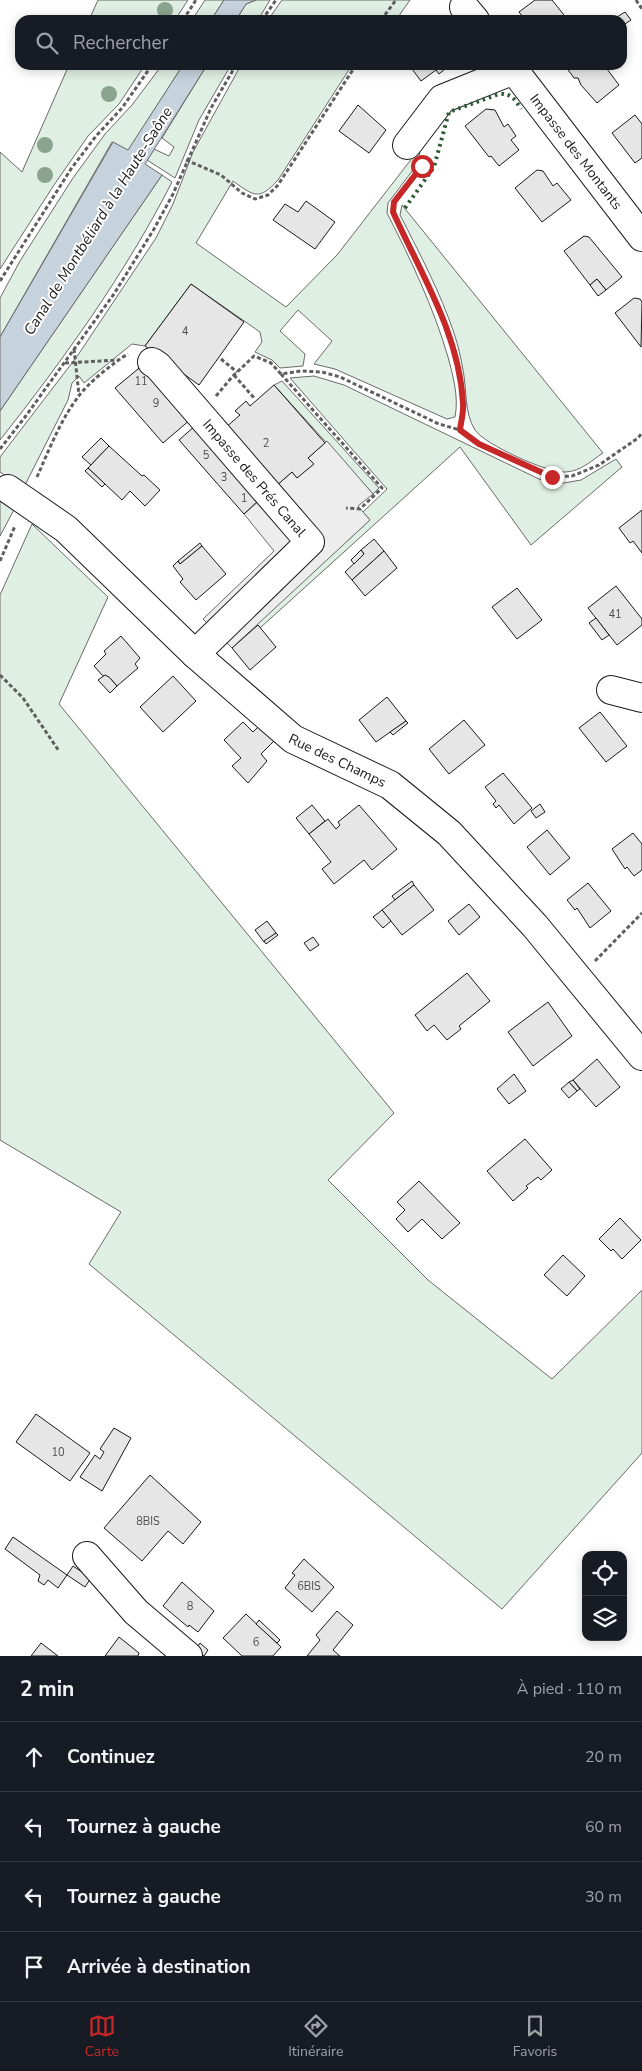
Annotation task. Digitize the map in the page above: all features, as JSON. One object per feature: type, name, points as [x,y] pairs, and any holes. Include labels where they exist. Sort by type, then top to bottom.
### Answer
[{"type":"street","points":[[414,156],[442,99],[507,70]]},
{"type":"street","name":"Impasse des Montants","points":[[514,70],[642,237]]},
{"type":"street","name":"Impasse des Prés Canal","points":[[152,362],[158,366],[198,411],[310,542],[195,654]]},
{"type":"street","name":"Rue des Champs","points":[[17,495],[66,529],[195,654],[292,738],[390,785],[449,833],[535,926],[642,1056]]},
{"type":"street","points":[[611,690],[642,698]]},
{"type":"street","points":[[86,1556],[136,1612],[188,1656]]},
{"type":"path","points":[[186,15],[196,0]]},
{"type":"path","points":[[266,15],[276,0]]},
{"type":"path","points":[[385,15],[396,0]]},
{"type":"path","points":[[636,0],[642,9]]},
{"type":"path","points":[[0,281],[71,168],[96,136],[122,108],[149,70]]},
{"type":"path","points":[[0,449],[26,418],[114,294],[154,229],[173,194],[186,160],[211,108],[233,70]]},
{"type":"path","points":[[186,160],[221,175],[242,193],[255,199],[268,195],[278,185],[353,70]]},
{"type":"path","points":[[414,156],[394,202],[393,212],[444,319],[458,368],[464,405],[460,430]]},
{"type":"path","points":[[74,348],[79,395]]},
{"type":"path","points":[[0,561],[17,495],[79,395],[118,360],[133,350],[152,362]]},
{"type":"path","points":[[216,397],[236,373],[254,356],[271,364],[382,488],[360,508],[346,508]]},
{"type":"path","points":[[221,359],[236,373],[255,399]]},
{"type":"path","points":[[64,362],[118,360]]},
{"type":"path","points":[[281,374],[301,371],[322,372],[340,377],[439,424],[460,430],[479,444],[552,477],[572,476],[599,465],[638,438],[642,432]]},
{"type":"path","points":[[0,675],[23,698],[59,752]]},
{"type":"path","points":[[601,955],[642,913]]},
{"type":"green space","points":[[98,0],[188,0],[178,15],[91,15]]},
{"type":"green space","points":[[205,0],[224,0],[214,15],[195,15]]},
{"type":"green space","points":[[256,0],[270,0],[261,15],[239,15],[246,4]]},
{"type":"green space","points":[[282,0],[410,0],[400,15],[272,15]]},
{"type":"green space","points":[[67,70],[142,70],[119,104],[88,136],[0,269],[0,152],[22,172]]},
{"type":"green space","points":[[158,70],[180,70],[128,151],[112,142],[0,337],[0,298],[20,261],[73,178],[105,134],[132,105]]},
{"type":"green space","points":[[204,70],[228,70],[199,120],[175,178],[147,160],[154,149],[169,156],[174,147],[162,138]]},
{"type":"green space","points":[[238,70],[349,70],[278,180],[261,194],[251,193],[233,181],[196,243],[286,307],[337,255],[420,148],[419,162],[388,203],[387,213],[421,284],[442,338],[455,387],[455,417],[447,419],[335,369],[314,364],[332,341],[298,310],[280,331],[305,354],[303,366],[280,368],[272,360],[255,352],[262,342],[260,332],[191,284],[145,346],[132,344],[84,383],[79,376],[72,383],[68,400],[24,487],[0,472],[0,457],[78,355],[156,238],[173,204],[193,152]]},
{"type":"green space","points":[[162,175],[172,182],[114,283],[70,347],[0,440],[0,411]]},
{"type":"green space","points":[[402,205],[603,453],[576,470],[558,471],[532,463],[503,450],[475,430],[467,409],[462,365],[454,333],[436,288],[400,215]]},
{"type":"green space","points":[[314,376],[344,385],[539,479],[558,484],[581,480],[616,459],[622,467],[531,545],[460,447],[260,628],[256,624],[370,520],[363,512],[387,489],[290,378]]},
{"type":"green space","points":[[282,381],[379,488],[373,494],[274,385]]},
{"type":"green space","points":[[0,493],[17,504],[0,536]]},
{"type":"green space","points":[[32,524],[108,597],[59,704],[394,1113],[328,1180],[428,1280],[552,1379],[642,1290],[642,1453],[502,1609],[89,1264],[121,1212],[0,1140],[0,595]]},
{"type":"shaded area","points":[[327,441],[373,494],[358,506],[370,520],[232,648],[203,619],[274,551],[244,514],[292,472],[297,478],[313,464],[308,458]]},
{"type":"water","points":[[224,0],[256,0],[246,4],[239,15],[214,15]]},
{"type":"water","name":"Canal de Montbéliard à la Haute-Saône","points":[[180,70],[204,70],[145,164],[162,175],[0,411],[0,337],[113,142],[128,150]]},
{"type":"building","points":[[535,0],[552,0],[564,15],[521,15],[519,12]]},
{"type":"building","points":[[625,12],[631,20],[627,23],[627,15],[620,15]]},
{"type":"building","points":[[413,70],[436,70],[421,81]]},
{"type":"building","points":[[436,70],[444,70],[439,74]]},
{"type":"building","points":[[568,70],[608,70],[619,85],[597,103],[581,85],[578,78],[574,78]]},
{"type":"building","points":[[358,105],[386,130],[369,153],[339,131]]},
{"type":"building","points":[[486,109],[495,110],[504,127],[508,124],[516,136],[511,140],[519,150],[499,166],[491,156],[489,157],[465,126]]},
{"type":"building","points":[[635,115],[642,124],[642,158],[635,163],[612,133]]},
{"type":"building","points":[[537,170],[543,171],[553,186],[557,183],[571,200],[542,222],[515,188]]},
{"type":"building","points":[[306,201],[335,222],[315,249],[273,220],[285,204],[298,212]]},
{"type":"building","points":[[584,236],[589,237],[622,277],[606,290],[597,279],[590,285],[564,251]]},
{"type":"building","points":[[597,279],[606,290],[598,296],[590,285]]},
{"type":"building","points":[[191,284],[244,322],[199,385],[145,346]]},
{"type":"building","points":[[634,298],[640,299],[642,302],[641,347],[615,313]]},
{"type":"building","points":[[144,364],[191,419],[163,443],[115,388]]},
{"type":"building","points":[[274,385],[325,443],[308,458],[314,464],[297,478],[292,472],[275,487],[225,428],[240,415],[235,411],[246,401],[250,406]]},
{"type":"building","points":[[196,425],[260,499],[244,514],[179,440]]},
{"type":"building","points":[[101,438],[109,446],[91,465],[82,457]]},
{"type":"building","points":[[109,446],[160,490],[145,506],[130,491],[122,500],[88,468]]},
{"type":"building","points":[[88,468],[105,484],[102,487],[85,471]]},
{"type":"building","points":[[642,510],[642,553],[633,541],[630,543],[619,528]]},
{"type":"building","points":[[374,539],[384,551],[352,580],[345,572],[364,554],[361,550]]},
{"type":"building","points":[[200,543],[202,546],[180,564],[178,561]]},
{"type":"building","points":[[202,546],[226,574],[196,600],[180,582],[183,579],[173,566],[178,561],[180,564]]},
{"type":"building","points":[[361,550],[364,554],[354,564],[351,560]]},
{"type":"building","points":[[384,551],[397,568],[365,596],[352,580]]},
{"type":"building","points":[[616,586],[642,619],[642,625],[617,645],[588,608]]},
{"type":"building","points":[[517,588],[542,620],[517,639],[492,607]]},
{"type":"building","points":[[596,618],[609,635],[602,640],[589,623]]},
{"type":"building","points":[[258,625],[276,647],[250,670],[232,648]]},
{"type":"building","points":[[121,636],[140,658],[135,664],[138,668],[117,686],[109,677],[103,676],[94,666],[106,654],[104,651]]},
{"type":"building","points":[[105,675],[117,686],[110,693],[98,680]]},
{"type":"building","points":[[173,676],[196,701],[163,732],[140,707]]},
{"type":"building","points":[[387,697],[406,721],[376,742],[359,720]]},
{"type":"building","points":[[600,712],[627,746],[606,762],[579,728]]},
{"type":"building","points":[[464,720],[485,745],[449,774],[429,749]]},
{"type":"building","points":[[406,721],[408,723],[393,735],[390,732]]},
{"type":"building","points":[[243,722],[253,732],[259,726],[275,740],[261,754],[267,761],[248,783],[232,766],[241,758],[224,740]]},
{"type":"building","points":[[503,773],[532,808],[514,824],[499,805],[496,808],[493,804],[496,801],[485,787]]},
{"type":"building","points":[[540,804],[545,812],[536,818],[531,811]]},
{"type":"building","points":[[312,805],[325,821],[309,834],[296,818]]},
{"type":"building","points":[[359,805],[397,849],[372,870],[364,860],[334,884],[322,869],[331,862],[309,834],[328,819],[336,829],[340,825],[338,822]]},
{"type":"building","points":[[547,830],[570,858],[550,875],[527,847]]},
{"type":"building","points":[[633,833],[642,844],[642,870],[634,876],[627,867],[625,869],[612,849]]},
{"type":"building","points":[[412,881],[414,885],[395,900],[392,896]]},
{"type":"building","points":[[588,883],[611,911],[590,928],[577,908],[575,910],[567,900]]},
{"type":"building","points":[[414,885],[434,910],[402,935],[382,910]]},
{"type":"building","points":[[469,904],[480,917],[459,935],[448,921]]},
{"type":"building","points":[[382,910],[391,921],[383,928],[373,917]]},
{"type":"building","points":[[267,921],[276,933],[264,942],[255,930]]},
{"type":"building","points":[[276,933],[278,935],[266,944],[264,941]]},
{"type":"building","points":[[313,937],[319,945],[310,951],[304,943]]},
{"type":"building","points":[[467,973],[490,1001],[459,1026],[461,1029],[447,1040],[434,1025],[427,1031],[415,1015]]},
{"type":"building","points":[[548,1002],[572,1036],[533,1066],[508,1032]]},
{"type":"building","points":[[597,1059],[620,1087],[596,1107],[573,1080]]},
{"type":"building","points":[[514,1074],[526,1091],[509,1104],[497,1089]]},
{"type":"building","points":[[573,1080],[580,1089],[577,1091],[569,1082]]},
{"type":"building","points":[[569,1082],[577,1091],[569,1098],[561,1089]]},
{"type":"building","points":[[525,1139],[552,1170],[541,1180],[538,1177],[526,1186],[528,1188],[513,1201],[487,1171]]},
{"type":"building","points":[[419,1181],[460,1223],[442,1239],[422,1219],[408,1232],[396,1219],[405,1210],[397,1202]]},
{"type":"building","points":[[620,1218],[641,1240],[622,1259],[613,1249],[611,1251],[599,1239]]},
{"type":"building","points":[[563,1255],[585,1276],[567,1296],[544,1275]]},
{"type":"building","points":[[36,1414],[90,1453],[70,1481],[16,1442]]},
{"type":"building","points":[[114,1428],[131,1438],[102,1491],[80,1477],[95,1455],[100,1459],[104,1452],[100,1449]]},
{"type":"building","points":[[150,1475],[201,1522],[183,1544],[168,1531],[142,1561],[104,1528]]},
{"type":"building","points":[[13,1537],[67,1575],[58,1588],[48,1580],[44,1585],[38,1581],[40,1575],[5,1549]]},
{"type":"building","points":[[304,1559],[334,1587],[312,1612],[285,1588],[295,1575],[292,1573]]},
{"type":"building","points":[[73,1566],[91,1578],[85,1587],[67,1575]]},
{"type":"building","points":[[182,1582],[214,1611],[198,1632],[189,1625],[188,1627],[163,1606]]},
{"type":"building","points":[[337,1611],[353,1625],[333,1650],[340,1656],[307,1656],[320,1640],[316,1635]]},
{"type":"building","points":[[246,1614],[281,1647],[273,1656],[242,1656],[223,1638]]},
{"type":"building","points":[[259,1620],[280,1640],[277,1643],[256,1624]]},
{"type":"building","points":[[119,1637],[139,1653],[138,1656],[105,1656]]},
{"type":"building","points":[[41,1643],[58,1656],[31,1656]]},
{"type":"building","points":[[200,1643],[208,1650],[204,1656],[195,1650]]},
{"type":"hedge","points":[[405,208],[434,167],[449,112],[499,94],[512,97],[521,109]]},
{"type":"route","points":[[422,166],[394,202],[393,212],[444,319],[458,368],[464,405],[460,430],[479,444],[552,477]]}]
